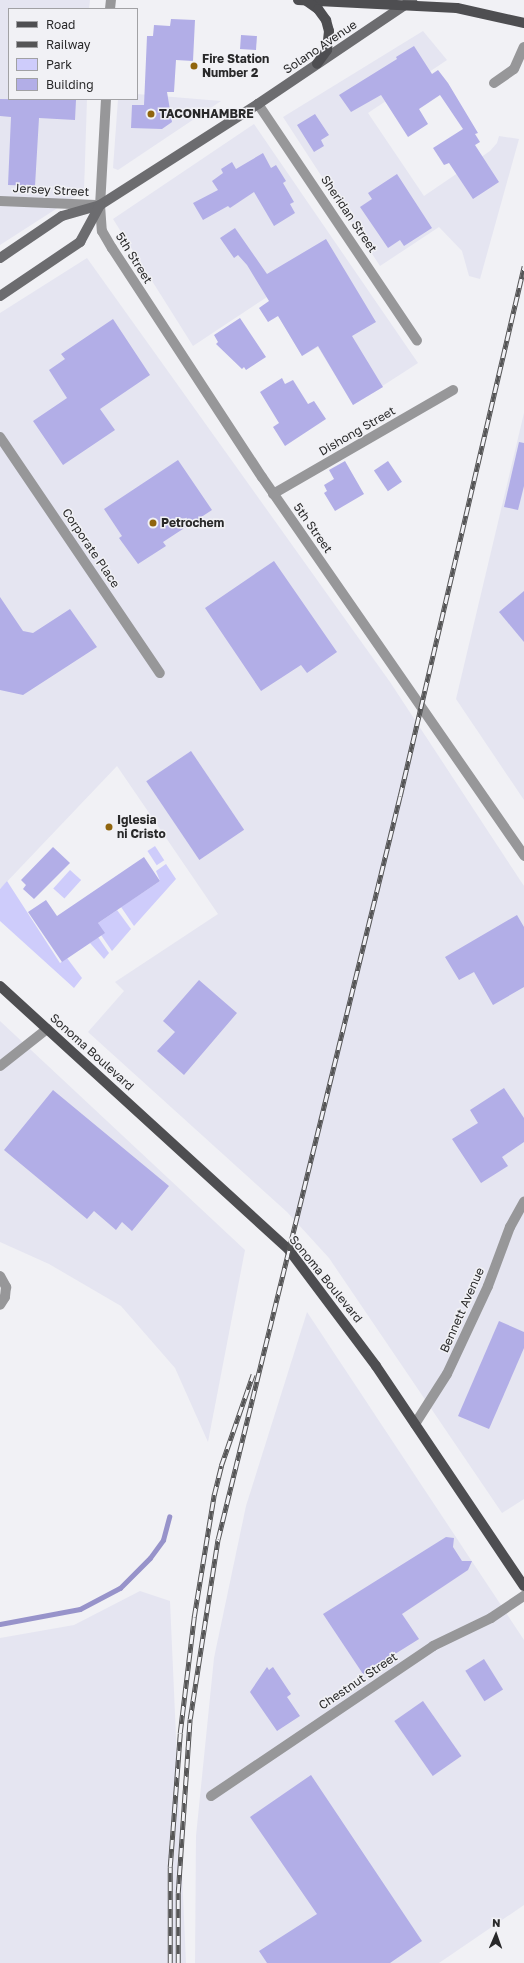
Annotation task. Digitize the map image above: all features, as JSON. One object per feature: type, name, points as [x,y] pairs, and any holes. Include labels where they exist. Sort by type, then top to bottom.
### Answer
[{"type":"main road","points":[[298,0],[409,2],[457,8],[524,23]]},
{"type":"main road","points":[[305,0],[318,9],[326,20],[329,31],[327,50],[317,64]]},
{"type":"main road","name":"Solano Avenue","points":[[0,258],[62,216],[100,205],[258,104],[409,2]]},
{"type":"main road","name":"Solano Avenue","points":[[0,296],[80,242],[100,205]]},
{"type":"main road","name":"Sonoma Boulevard","points":[[0,986],[289,1250],[341,1316],[524,1586]]},
{"type":"street","points":[[494,83],[514,68],[524,47]]},
{"type":"street","name":"5th Street","points":[[106,100],[100,205],[102,231],[273,494],[524,856]]},
{"type":"street","name":"Sheridan Street","points":[[258,104],[416,341]]},
{"type":"street","name":"Jersey Street","points":[[0,201],[100,205]]},
{"type":"street","name":"Dishong Street","points":[[273,494],[453,390]]},
{"type":"street","name":"Corporate Place","points":[[0,437],[160,673]]},
{"type":"street","points":[[0,1066],[47,1028]]},
{"type":"street","name":"Bennett Avenue","points":[[415,1424],[447,1374],[488,1286],[510,1226],[524,1202]]},
{"type":"street","points":[[0,1276],[6,1287],[6,1297],[0,1305]]},
{"type":"street","name":"Chestnut Street","points":[[211,1796],[433,1646],[491,1618],[524,1596]]},
{"type":"shaded area","points":[[0,0],[90,0],[89,8],[8,8],[8,100],[87,100],[84,191],[0,245]]},
{"type":"shaded area","points":[[423,31],[447,60],[368,113],[424,196],[490,151],[497,143],[499,136],[519,139],[480,279],[469,276],[462,251],[439,227],[380,266],[283,117]]},
{"type":"shaded area","points":[[138,94],[221,101],[118,170],[113,168],[118,100],[138,100]]},
{"type":"shaded area","points":[[254,124],[418,363],[353,405],[318,347],[302,356],[267,297],[193,346],[113,219]]},
{"type":"shaded area","points":[[87,258],[390,682],[524,886],[524,1499],[502,1513],[329,1258],[287,1212],[88,1032],[124,991],[115,982],[218,914],[117,766],[0,889],[0,313]]},
{"type":"shaded area","points":[[524,413],[524,800],[456,699]]},
{"type":"shaded area","points":[[0,1021],[245,1250],[208,1442],[175,1368],[121,1306],[49,1264],[0,1242]]},
{"type":"shaded area","points":[[307,1312],[524,1640],[524,1905],[439,1963],[195,1963],[196,1836],[214,1658],[246,1506]]},
{"type":"shaded area","points":[[140,1591],[170,1601],[186,1963],[0,1963],[0,1638],[74,1625]]},
{"type":"green space","points":[[155,846],[164,860],[157,865],[147,851]]},
{"type":"green space","points":[[166,864],[176,879],[134,926],[121,907],[160,881],[156,871]]},
{"type":"green space","points":[[70,870],[81,880],[64,899],[53,889]]},
{"type":"green space","points":[[7,881],[60,963],[67,958],[82,978],[74,988],[0,921],[0,889]]},
{"type":"green space","points":[[117,910],[131,929],[112,951],[101,935],[98,923]]},
{"type":"green space","points":[[98,937],[109,953],[104,959],[90,943]]},
{"type":"building","points":[[171,19],[195,20],[193,61],[176,60],[174,92],[167,92],[172,122],[162,129],[131,128],[132,105],[144,105],[147,36],[153,36],[154,25],[170,26]]},
{"type":"building","points":[[241,35],[257,36],[256,50],[240,49]]},
{"type":"building","points":[[414,46],[432,74],[438,70],[448,83],[478,133],[475,134],[480,142],[475,145],[499,182],[473,199],[449,163],[444,165],[433,148],[463,129],[440,95],[419,109],[428,124],[408,137],[381,95],[351,112],[339,95],[397,59],[396,57]]},
{"type":"building","points":[[0,99],[76,100],[75,120],[39,118],[35,186],[8,185],[11,117],[0,116]]},
{"type":"building","points":[[315,114],[329,135],[321,140],[324,146],[314,152],[297,125]]},
{"type":"building","points":[[263,153],[271,168],[276,165],[286,181],[283,183],[294,202],[290,204],[295,213],[274,226],[254,192],[230,208],[228,206],[203,220],[193,203],[218,190],[212,181],[223,173],[221,169],[232,162],[236,169]]},
{"type":"building","points":[[397,174],[432,228],[404,246],[400,240],[388,248],[360,207],[372,199],[368,193]]},
{"type":"building","points":[[235,228],[267,274],[326,239],[376,322],[352,336],[383,387],[353,405],[318,346],[302,356],[278,316],[268,322],[259,308],[269,301],[247,265],[238,255],[234,258],[220,238]]},
{"type":"building","points":[[240,318],[266,357],[246,370],[244,367],[242,369],[216,344],[218,342],[214,335]]},
{"type":"building","points":[[113,319],[150,375],[100,409],[115,430],[63,465],[33,421],[67,398],[49,370],[65,359],[61,354]]},
{"type":"building","points":[[282,378],[285,384],[293,380],[308,404],[314,401],[326,419],[285,446],[273,427],[279,423],[260,392]]},
{"type":"building","points":[[519,442],[524,443],[524,486],[518,510],[504,507]]},
{"type":"building","name":"Petrochem","points":[[178,460],[212,510],[163,542],[166,546],[138,564],[119,538],[122,536],[104,509]]},
{"type":"building","points":[[345,461],[364,494],[335,511],[324,493],[327,491],[324,485],[334,479],[329,470]]},
{"type":"building","points":[[388,461],[402,482],[388,491],[374,471]]},
{"type":"building","points":[[274,561],[337,652],[307,673],[301,665],[261,691],[205,608]]},
{"type":"building","points":[[524,591],[524,642],[499,612]]},
{"type":"building","points":[[0,597],[23,631],[33,633],[70,609],[97,647],[23,695],[0,690]]},
{"type":"building","points":[[191,751],[244,830],[199,860],[146,781]]},
{"type":"building","points":[[53,847],[70,863],[34,899],[23,889],[26,885],[21,880]]},
{"type":"building","points":[[144,857],[160,881],[98,923],[105,933],[62,962],[28,912],[46,900],[57,916]]},
{"type":"building","points":[[517,915],[524,927],[524,987],[493,1005],[474,972],[459,980],[445,957]]},
{"type":"building","points":[[199,980],[237,1013],[184,1075],[157,1051],[175,1032],[163,1021]]},
{"type":"building","points":[[504,1088],[524,1118],[524,1142],[502,1157],[508,1166],[481,1183],[452,1139],[478,1123],[470,1110]]},
{"type":"building","points":[[53,1090],[169,1186],[132,1231],[122,1222],[116,1230],[94,1211],[87,1219],[4,1150]]},
{"type":"building","points":[[499,1321],[524,1332],[524,1348],[489,1429],[458,1416]]},
{"type":"building","points":[[446,1537],[454,1538],[453,1547],[462,1561],[472,1561],[468,1570],[402,1614],[419,1639],[363,1674],[323,1614]]},
{"type":"building","points":[[484,1659],[503,1690],[484,1701],[465,1671]]},
{"type":"building","points":[[267,1667],[269,1670],[273,1667],[291,1694],[287,1697],[300,1716],[277,1731],[250,1692]]},
{"type":"building","points":[[423,1701],[461,1756],[433,1776],[394,1721]]},
{"type":"building","points":[[311,1775],[422,1941],[390,1963],[267,1963],[259,1951],[317,1914],[250,1817]]},
{"type":"waterway","points":[[0,1624],[80,1609],[120,1588],[150,1558],[163,1540],[169,1517]]},
{"type":"railway","points":[[178,1963],[178,1893],[190,1719],[218,1539],[400,796],[524,266]]},
{"type":"railway","points":[[170,1963],[170,1867],[180,1733],[194,1617],[214,1495],[221,1466],[253,1374]]},
{"type":"place","name":"Fire Station Number 2","points":[[194,66]]},
{"type":"place","name":"TACONHAMBRE","points":[[151,114]]},
{"type":"place","name":"Petrochem","points":[[153,523]]},
{"type":"place","name":"Iglesia ni Cristo","points":[[109,827]]}]
